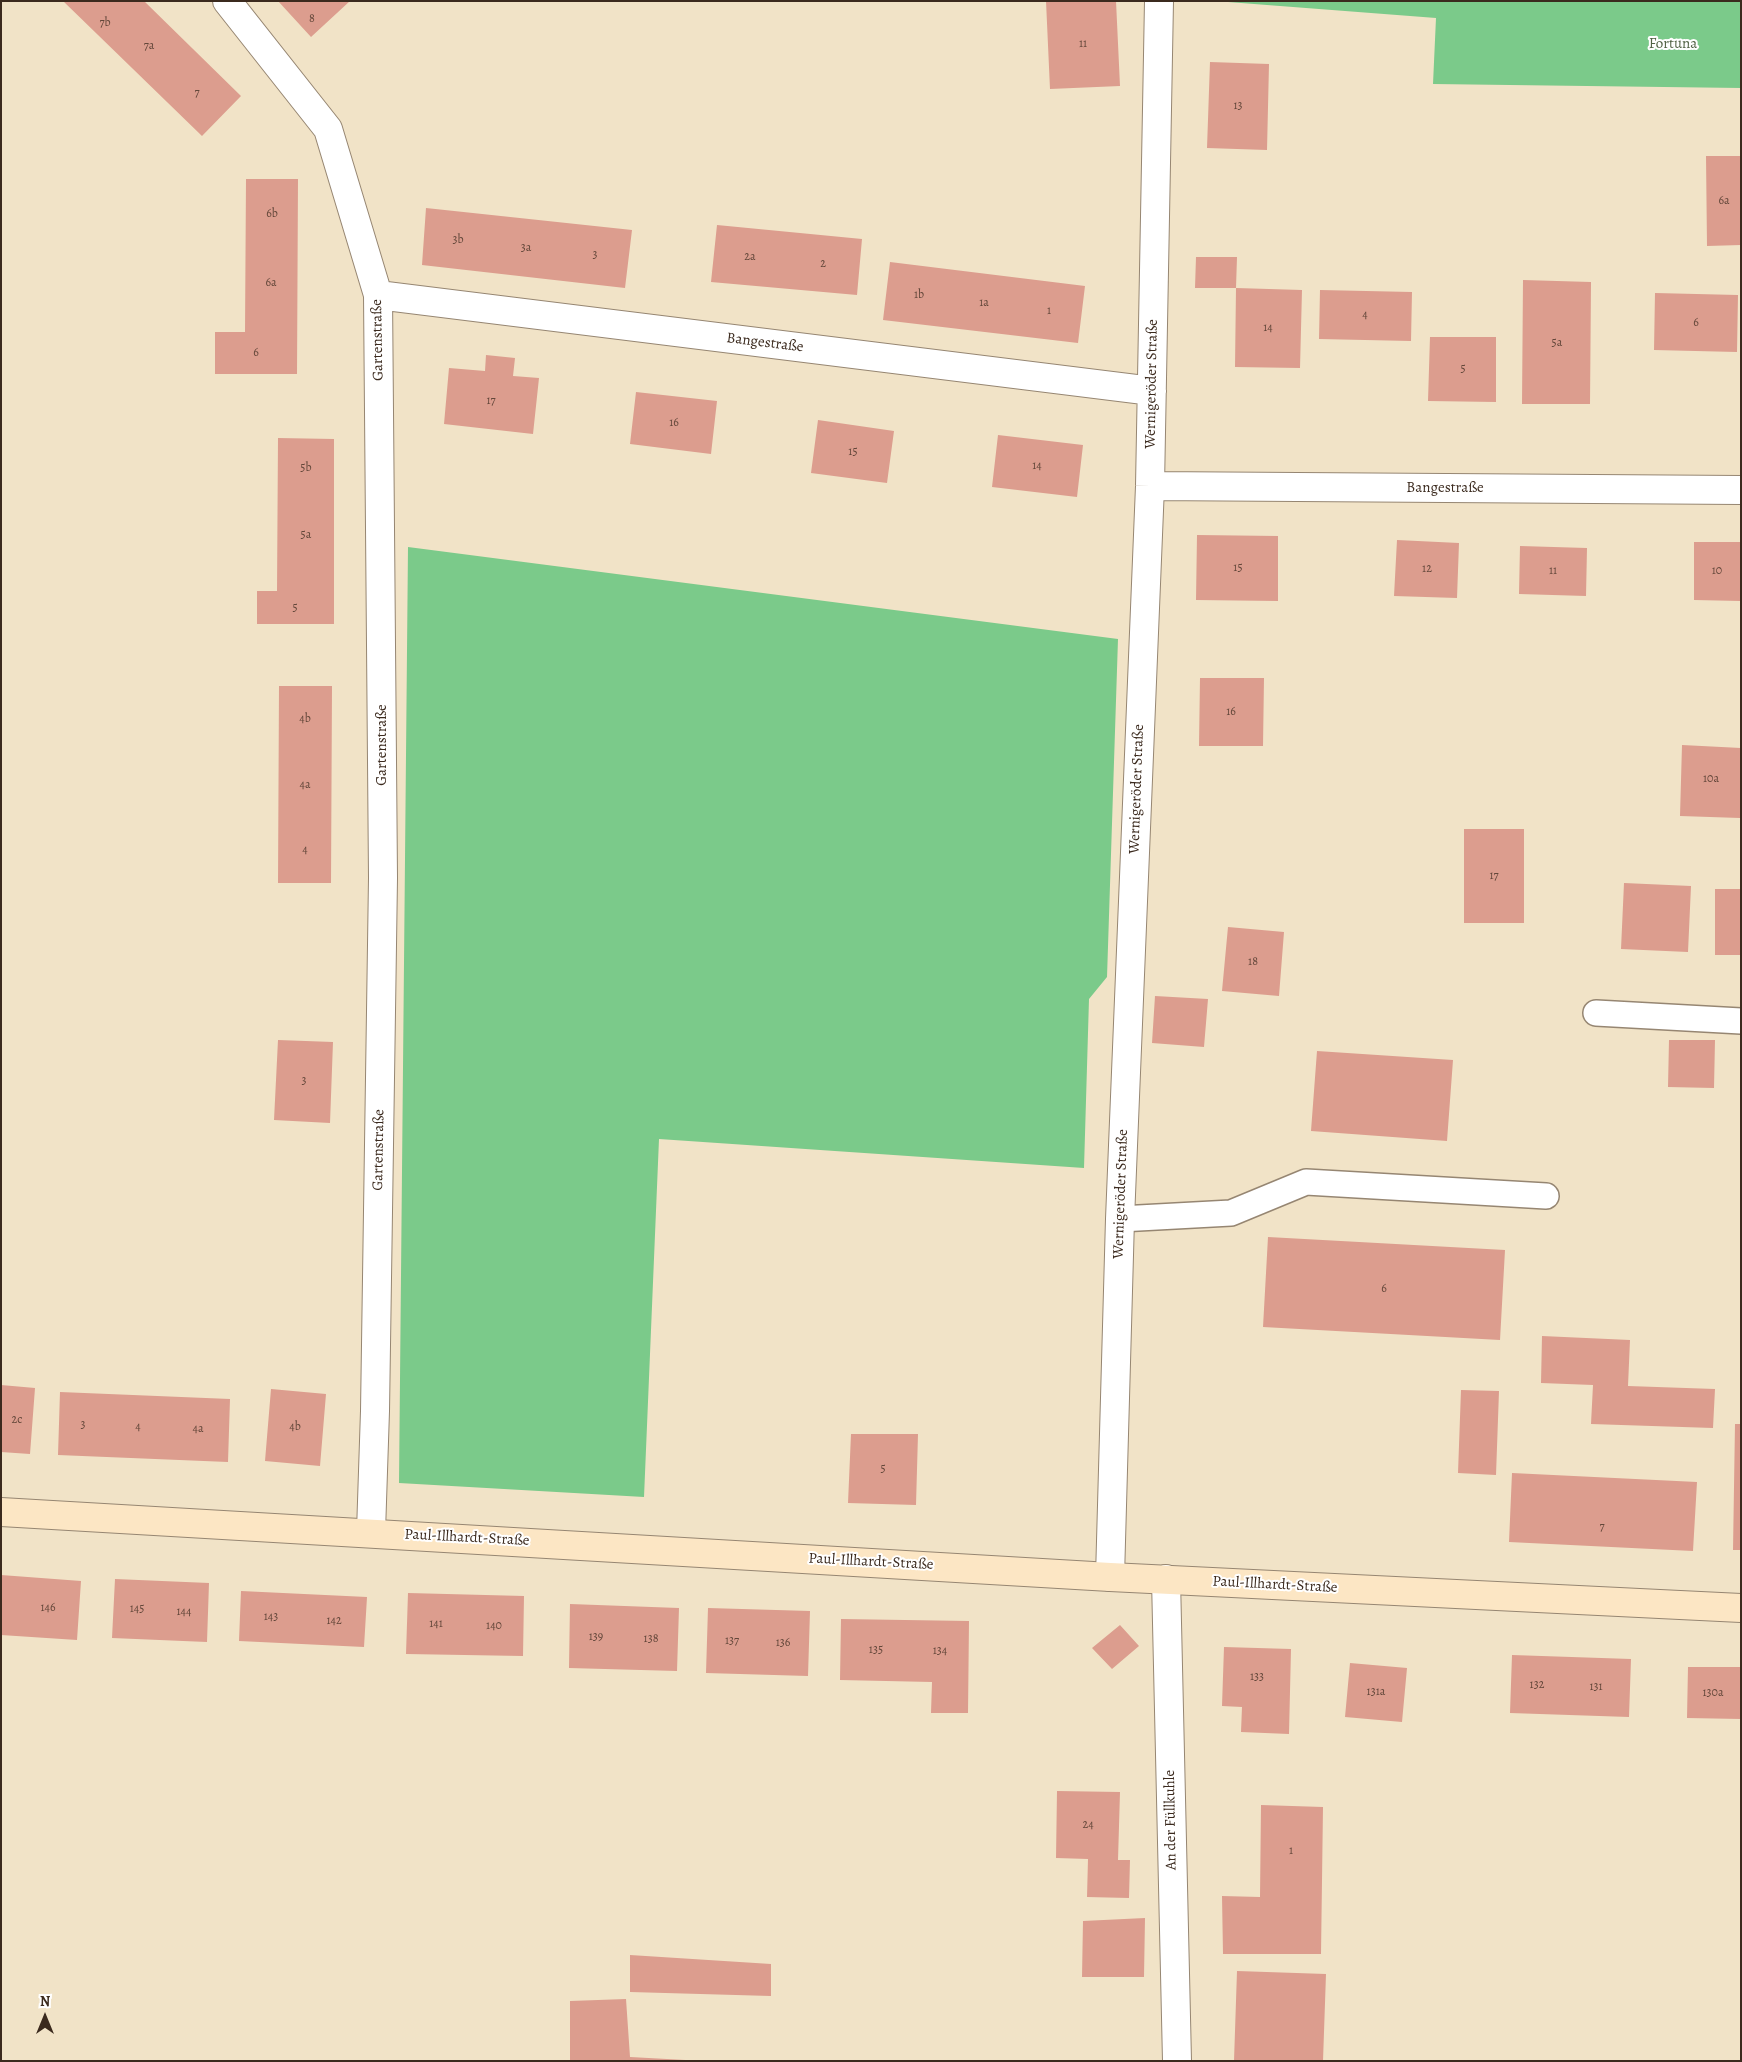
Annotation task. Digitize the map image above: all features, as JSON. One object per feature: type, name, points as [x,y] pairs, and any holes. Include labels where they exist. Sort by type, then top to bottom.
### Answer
[{"type":"street","name":"Gartenstraße","points":[[227,1],[328,129],[378,295],[383,878],[376,1411],[371,1532]]},
{"type":"street","name":"Wernigeröder Straße","points":[[1110,1577],[1120,1219],[1150,486],[1159,1]]},
{"type":"street","name":"Bangestraße","points":[[378,295],[1152,391]]},
{"type":"street","name":"Bangestraße","points":[[1150,486],[1741,490]]},
{"type":"street","name":"Paul-Illhardt-Straße","points":[[1,1512],[371,1532],[1110,1577],[1741,1608]]},
{"type":"street","name":"An der Füllkuhle","points":[[1166,1579],[1177,2061]]},
{"type":"lane","points":[[1596,1013],[1741,1021]]},
{"type":"lane","points":[[1120,1219],[1231,1213],[1306,1182],[1546,1196]]},
{"type":"green space","name":"Fortuna","points":[[1215,1],[1741,1],[1741,88],[1433,84],[1436,18]]},
{"type":"green space","points":[[408,547],[1118,639],[1107,977],[1089,999],[1084,1168],[659,1139],[644,1497],[399,1483]]},
{"type":"building","points":[[63,1],[144,1],[241,96],[202,136]]},
{"type":"building","points":[[278,1],[350,1],[311,37]]},
{"type":"building","points":[[1046,1],[1116,1],[1120,86],[1050,89]]},
{"type":"building","points":[[1210,62],[1269,64],[1267,150],[1207,148]]},
{"type":"building","points":[[1706,156],[1741,156],[1741,245],[1707,246]]},
{"type":"building","points":[[246,179],[298,179],[297,374],[215,374],[215,332],[245,332]]},
{"type":"building","points":[[426,208],[632,230],[625,288],[422,265]]},
{"type":"building","points":[[717,225],[862,239],[857,295],[711,282]]},
{"type":"building","points":[[1196,257],[1237,257],[1236,288],[1195,288]]},
{"type":"building","points":[[890,262],[1085,286],[1078,343],[883,320]]},
{"type":"building","points":[[1523,280],[1591,282],[1590,404],[1522,404]]},
{"type":"building","points":[[1236,288],[1302,290],[1300,368],[1235,367]]},
{"type":"building","points":[[1320,290],[1412,292],[1411,341],[1319,339]]},
{"type":"building","points":[[1655,293],[1738,295],[1737,352],[1654,350]]},
{"type":"building","points":[[1430,337],[1496,337],[1496,402],[1428,401]]},
{"type":"building","points":[[486,355],[515,358],[513,376],[539,378],[533,434],[444,424],[449,368],[485,371]]},
{"type":"building","points":[[636,392],[717,401],[711,454],[630,444]]},
{"type":"building","points":[[818,420],[894,431],[887,483],[811,473]]},
{"type":"building","points":[[998,435],[1083,445],[1077,497],[992,487]]},
{"type":"building","points":[[278,438],[334,439],[334,624],[257,624],[257,591],[277,591]]},
{"type":"building","points":[[1197,535],[1278,536],[1278,601],[1196,600]]},
{"type":"building","points":[[1397,540],[1459,543],[1457,598],[1394,596]]},
{"type":"building","points":[[1694,542],[1741,542],[1741,601],[1694,600]]},
{"type":"building","points":[[1520,546],[1587,548],[1586,596],[1519,594]]},
{"type":"building","points":[[1200,678],[1264,678],[1263,746],[1199,746]]},
{"type":"building","points":[[279,686],[332,686],[331,883],[278,883]]},
{"type":"building","points":[[1682,745],[1741,748],[1740,818],[1680,816]]},
{"type":"building","points":[[1464,829],[1524,829],[1524,923],[1464,923]]},
{"type":"building","points":[[1624,883],[1691,886],[1688,952],[1621,949]]},
{"type":"building","points":[[1715,889],[1741,889],[1741,955],[1715,955]]},
{"type":"building","points":[[1228,927],[1284,932],[1279,996],[1222,991]]},
{"type":"building","points":[[1155,996],[1208,999],[1204,1047],[1152,1043]]},
{"type":"building","points":[[278,1040],[333,1042],[330,1123],[274,1120]]},
{"type":"building","points":[[1669,1040],[1715,1040],[1714,1088],[1668,1087]]},
{"type":"building","points":[[1317,1051],[1453,1060],[1447,1141],[1311,1131]]},
{"type":"building","points":[[1268,1237],[1505,1250],[1500,1340],[1263,1327]]},
{"type":"building","points":[[1542,1336],[1630,1340],[1628,1386],[1715,1389],[1713,1428],[1591,1424],[1593,1385],[1541,1383]]},
{"type":"building","points":[[1,1385],[35,1388],[30,1454],[1,1452]]},
{"type":"building","points":[[271,1389],[326,1394],[320,1466],[265,1461]]},
{"type":"building","points":[[1461,1390],[1499,1391],[1496,1475],[1458,1473]]},
{"type":"building","points":[[60,1392],[230,1399],[228,1462],[58,1455]]},
{"type":"building","points":[[1735,1424],[1741,1424],[1741,1550],[1733,1550]]},
{"type":"building","points":[[851,1434],[918,1434],[916,1505],[848,1503]]},
{"type":"building","points":[[1512,1473],[1697,1482],[1693,1551],[1509,1542]]},
{"type":"building","points":[[1,1575],[81,1581],[77,1640],[1,1635]]},
{"type":"building","points":[[115,1579],[209,1583],[207,1642],[112,1638]]},
{"type":"building","points":[[241,1591],[367,1597],[364,1647],[239,1641]]},
{"type":"building","points":[[408,1593],[524,1596],[523,1656],[406,1654]]},
{"type":"building","points":[[570,1604],[679,1608],[677,1671],[569,1668]]},
{"type":"building","points":[[708,1608],[810,1611],[808,1676],[706,1673]]},
{"type":"building","points":[[841,1619],[969,1621],[968,1713],[931,1713],[932,1682],[840,1680]]},
{"type":"building","points":[[1120,1625],[1139,1646],[1112,1669],[1092,1648]]},
{"type":"building","points":[[1224,1647],[1291,1649],[1289,1734],[1241,1732],[1242,1707],[1222,1706]]},
{"type":"building","points":[[1512,1655],[1631,1659],[1629,1717],[1510,1713]]},
{"type":"building","points":[[1350,1663],[1407,1668],[1402,1722],[1345,1717]]},
{"type":"building","points":[[1688,1667],[1741,1667],[1741,1719],[1687,1718]]},
{"type":"building","points":[[1057,1791],[1120,1792],[1118,1860],[1130,1860],[1129,1898],[1087,1897],[1088,1859],[1056,1858]]},
{"type":"building","points":[[1261,1805],[1323,1807],[1321,1954],[1223,1954],[1222,1896],[1260,1897]]},
{"type":"building","points":[[1145,1918],[1144,1977],[1082,1977],[1083,1921]]},
{"type":"building","points":[[630,1955],[771,1964],[771,1996],[630,1992]]},
{"type":"building","points":[[1237,1971],[1326,1974],[1323,2061],[1234,2061]]},
{"type":"building","points":[[626,1999],[630,2057],[704,2061],[570,2061],[570,2001]]}]
